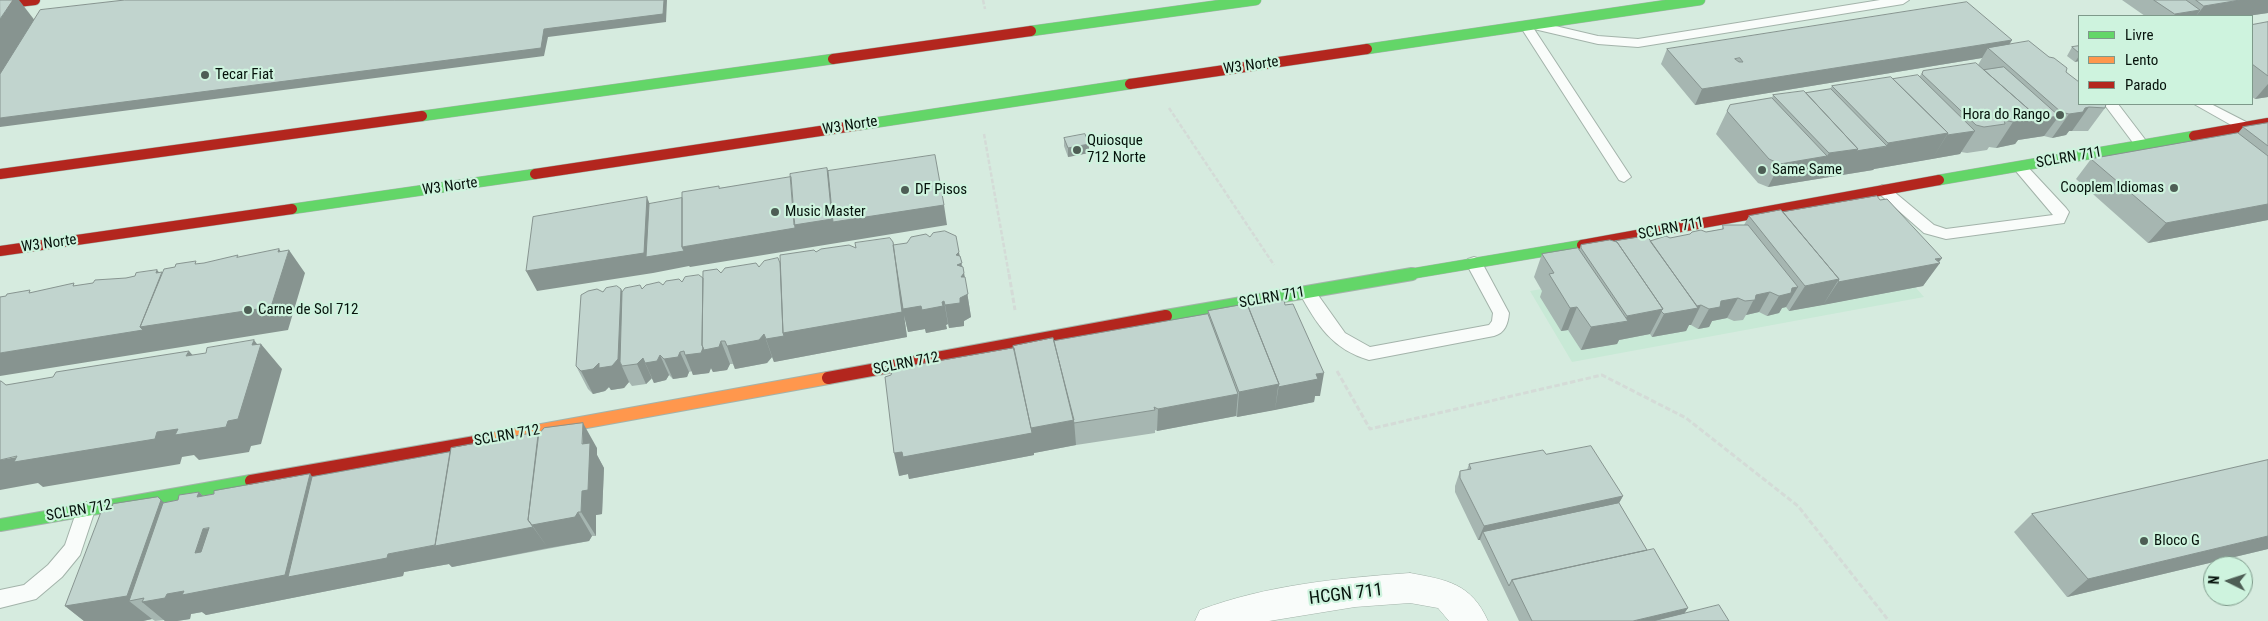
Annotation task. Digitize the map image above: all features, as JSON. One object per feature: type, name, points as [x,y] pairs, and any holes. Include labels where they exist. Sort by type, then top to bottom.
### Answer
[{"type":"main road","points":[[0,4],[35,0]]},
{"type":"main road","points":[[0,174],[1256,0]]},
{"type":"main road","name":"W3 Norte","points":[[0,251],[677,154],[980,106],[1700,0]]},
{"type":"main road","name":"SCLRN 711","points":[[1073,332],[2268,123]]},
{"type":"main road","name":"SCLRN 712","points":[[0,525],[661,410],[1073,332]]},
{"type":"street","name":"HCGN 711","points":[[1212,621],[1268,606],[1355,592],[1410,588],[1447,595],[1471,621]]},
{"type":"lane","points":[[1530,25],[1601,41],[1638,43],[1903,0]]},
{"type":"lane","points":[[1530,25],[1624,177]]},
{"type":"lane","points":[[2112,105],[2142,145]]},
{"type":"lane","points":[[2203,105],[2245,126]]},
{"type":"lane","points":[[1882,190],[1929,229],[1946,234],[2059,219],[2061,212],[2020,167]]},
{"type":"lane","points":[[1300,293],[1340,341],[1352,349],[1369,354],[1494,330],[1500,323],[1501,314],[1474,263]]},
{"type":"lane","points":[[0,599],[29,593],[55,571],[73,549],[86,510]]},
{"type":"path","points":[[1151,81],[1300,293]]},
{"type":"path","points":[[980,106],[1021,342]]},
{"type":"path","points":[[1336,370],[1370,429],[1602,375],[1686,418],[1798,506],[1889,621]]},
{"type":"shaded area","points":[[1867,232],[1924,297],[1572,362],[1530,291]]},
{"type":"building","points":[[0,0],[13,0],[0,19]]},
{"type":"building","name":"Tecar Fiat","points":[[125,0],[664,0],[663,14],[544,29],[541,48],[0,118],[0,74],[40,10]]},
{"type":"building","points":[[2154,0],[2186,0],[2200,10],[2175,14]]},
{"type":"building","points":[[2196,0],[2240,0],[2204,6]]},
{"type":"building","points":[[1967,2],[2012,40],[1702,89],[1667,49]],"holes":[[[1740,58],[1743,62],[1739,62],[1735,59]]]},
{"type":"building","points":[[2268,22],[2268,76],[2253,65],[2253,25]]},
{"type":"building","points":[[2029,41],[2067,68],[2066,72],[2078,81],[2078,105],[2106,105],[2105,108],[2089,107],[2085,108],[2083,112],[2069,114],[2061,112],[1988,48]]},
{"type":"building","points":[[2078,46],[2078,52],[2072,47]]},
{"type":"building","points":[[1976,63],[2034,114],[2032,115],[2033,118],[2013,122],[2004,120],[2005,124],[1984,127],[1976,125],[1922,74],[1923,71]]},
{"type":"building","points":[[2004,67],[2059,116],[2032,120],[2034,114],[1984,70]]},
{"type":"building","points":[[1918,75],[1975,131],[1947,135],[1948,133],[1893,79]]},
{"type":"building","points":[[1891,77],[1948,133],[1888,143],[1832,86]]},
{"type":"building","points":[[1831,89],[1887,146],[1856,151],[1858,149],[1806,93]]},
{"type":"building","points":[[1804,91],[1858,149],[1829,153],[1773,95]]},
{"type":"building","points":[[1772,98],[1827,156],[1780,164],[1769,159],[1727,111],[1730,105]]},
{"type":"building","points":[[2268,123],[2268,146],[2243,127]]},
{"type":"building","points":[[2238,133],[2268,156],[2268,204],[2166,223],[2091,159]]},
{"type":"building","points":[[1085,134],[1089,144],[1068,148],[1064,138]]},
{"type":"building","points":[[935,155],[944,205],[833,222],[828,171]]},
{"type":"building","points":[[827,168],[832,219],[794,225],[790,174]]},
{"type":"building","points":[[791,177],[795,228],[682,247],[682,192]]},
{"type":"building","points":[[1877,196],[1880,200],[1887,199],[1942,258],[1935,259],[1940,263],[1838,282],[1839,279],[1783,212]]},
{"type":"building","points":[[647,197],[644,253],[526,271],[533,217]]},
{"type":"building","points":[[682,198],[682,247],[684,251],[646,257],[649,204]]},
{"type":"building","points":[[1781,210],[1839,279],[1805,286],[1749,216]]},
{"type":"building","points":[[1723,225],[1748,225],[1798,287],[1792,288],[1791,293],[1779,296],[1770,292],[1756,295],[1755,300],[1745,301],[1738,298],[1721,301],[1720,307],[1709,309],[1701,305],[1697,306],[1650,241],[1666,236],[1670,238],[1690,234],[1701,230],[1706,232],[1723,229]]},
{"type":"building","points":[[945,231],[956,236],[959,252],[956,255],[960,256],[962,263],[957,265],[963,267],[964,273],[961,277],[965,277],[968,294],[960,298],[960,303],[945,305],[944,301],[942,302],[943,306],[922,310],[921,306],[903,309],[893,245],[907,243],[911,237],[926,234],[930,237],[933,233]]},
{"type":"building","points":[[1647,236],[1698,308],[1664,314],[1661,311],[1663,309],[1615,241]]},
{"type":"building","points":[[890,238],[893,242],[902,312],[783,333],[780,255],[814,250],[816,252],[821,249],[849,245],[856,248],[855,243]]},
{"type":"building","points":[[1610,240],[1617,242],[1663,309],[1627,316],[1581,248],[1581,245]]},
{"type":"building","points":[[1578,248],[1628,321],[1591,327],[1577,307],[1570,308],[1549,274],[1554,273],[1542,254]]},
{"type":"building","points":[[279,249],[278,252],[289,250],[271,307],[140,327],[164,269],[175,267],[176,264],[196,261],[195,264],[204,263],[238,255],[237,257]]},
{"type":"building","points":[[778,258],[780,263],[784,336],[766,339],[764,334],[759,340],[727,346],[725,341],[721,341],[719,347],[704,350],[702,345],[703,271],[717,269],[721,273],[725,268],[756,263],[759,267],[764,261]]},
{"type":"building","points":[[157,270],[156,273],[162,272],[140,327],[143,330],[0,353],[0,297],[7,294],[30,290],[29,293],[74,283],[73,286],[93,283],[95,280],[126,278],[135,276],[136,273]]},
{"type":"building","points":[[699,275],[703,278],[703,348],[701,353],[685,355],[684,351],[680,352],[678,357],[664,359],[660,355],[657,361],[645,363],[643,358],[637,364],[622,366],[620,362],[622,292],[625,288],[640,285],[642,289],[646,285],[659,282],[663,285],[666,281],[679,279],[682,282],[685,277]]},
{"type":"building","points":[[617,286],[621,289],[618,359],[612,366],[599,368],[599,363],[593,369],[581,371],[576,366],[581,295],[597,289],[603,292],[606,288]]},
{"type":"building","points":[[1284,300],[1285,305],[1293,304],[1324,373],[1316,374],[1318,379],[1278,387],[1279,384],[1248,306]]},
{"type":"building","points":[[1247,304],[1279,384],[1239,392],[1208,311]]},
{"type":"building","points":[[1208,314],[1238,394],[1158,409],[1154,407],[1155,410],[1074,423],[1054,341]]},
{"type":"building","points":[[1053,338],[1074,420],[1031,428],[1013,346]]},
{"type":"building","points":[[254,340],[252,345],[261,344],[238,419],[228,421],[226,427],[175,435],[178,429],[157,432],[155,439],[14,462],[17,456],[0,460],[0,381],[6,385],[53,377],[56,372],[189,351],[186,356],[206,353],[207,348]]},
{"type":"building","points":[[1014,348],[1032,433],[903,457],[902,452],[894,453],[885,377],[891,375],[893,369]]},
{"type":"building","points":[[583,423],[582,444],[590,443],[588,490],[582,491],[581,512],[578,512],[575,517],[532,525],[528,520],[538,435],[544,428]]},
{"type":"building","points":[[539,432],[528,520],[533,527],[435,546],[451,448]]},
{"type":"building","points":[[1591,446],[1623,496],[1484,526],[1460,478],[1460,471],[1471,469],[1469,464],[1543,450],[1546,454]]},
{"type":"building","points":[[450,452],[435,545],[388,554],[387,558],[288,577],[312,477]]},
{"type":"building","name":"Bloco G","points":[[2268,460],[2268,536],[2088,579],[2032,514]]},
{"type":"building","points":[[310,474],[285,575],[182,595],[184,591],[167,594],[165,598],[142,602],[144,598],[129,601],[163,503],[178,500],[179,495],[199,492],[197,497],[214,494],[214,491]],"holes":[[[209,528],[201,552],[195,553],[203,529]]]},
{"type":"building","points":[[158,497],[161,500],[127,596],[65,606],[101,512],[110,511],[113,504]]},
{"type":"building","points":[[1619,503],[1647,550],[1512,580],[1509,586],[1483,532]]},
{"type":"building","points":[[1654,549],[1688,608],[1633,621],[1532,621],[1512,580]]},
{"type":"building","points":[[1719,605],[1729,621],[1653,621]]},
{"type":"traffic: fast","points":[[1031,31],[1256,0]]},
{"type":"traffic: fast","points":[[1367,49],[1700,0]]},
{"type":"traffic: fast","points":[[422,116],[833,59]]},
{"type":"traffic: fast","points":[[860,125],[1130,84]]},
{"type":"traffic: fast","points":[[1939,180],[2194,136]]},
{"type":"traffic: fast","points":[[292,209],[535,174]]},
{"type":"traffic: fast","points":[[1166,316],[1582,245]]},
{"type":"traffic: fast","points":[[0,525],[251,481]]},
{"type":"traffic: slow","points":[[487,440],[828,378]]},
{"type":"traffic: jam","points":[[0,4],[35,0]]},
{"type":"traffic: jam","points":[[833,59],[1031,31]]},
{"type":"traffic: jam","points":[[1130,84],[1367,49]]},
{"type":"traffic: jam","points":[[0,174],[422,116]]},
{"type":"traffic: jam","points":[[2194,136],[2268,123]]},
{"type":"traffic: jam","points":[[535,174],[860,125]]},
{"type":"traffic: jam","points":[[1582,245],[1939,180]]},
{"type":"traffic: jam","points":[[0,251],[292,209]]},
{"type":"traffic: jam","points":[[828,378],[1166,316]]},
{"type":"traffic: jam","points":[[251,481],[487,440]]},
{"type":"place","name":"Tecar Fiat","points":[[205,75]]},
{"type":"place","name":"Hora do Rango","points":[[2060,115]]},
{"type":"place","name":"Quiosque 712 Norte","points":[[1077,150]]},
{"type":"place","name":"Same Same","points":[[1762,170]]},
{"type":"place","name":"Cooplem Idiomas","points":[[2174,188]]},
{"type":"place","name":"DF Pisos","points":[[905,190]]},
{"type":"place","name":"Music Master","points":[[775,212]]},
{"type":"place","name":"Carne de Sol 712","points":[[248,310]]},
{"type":"place","name":"Bloco G","points":[[2144,541]]}]
